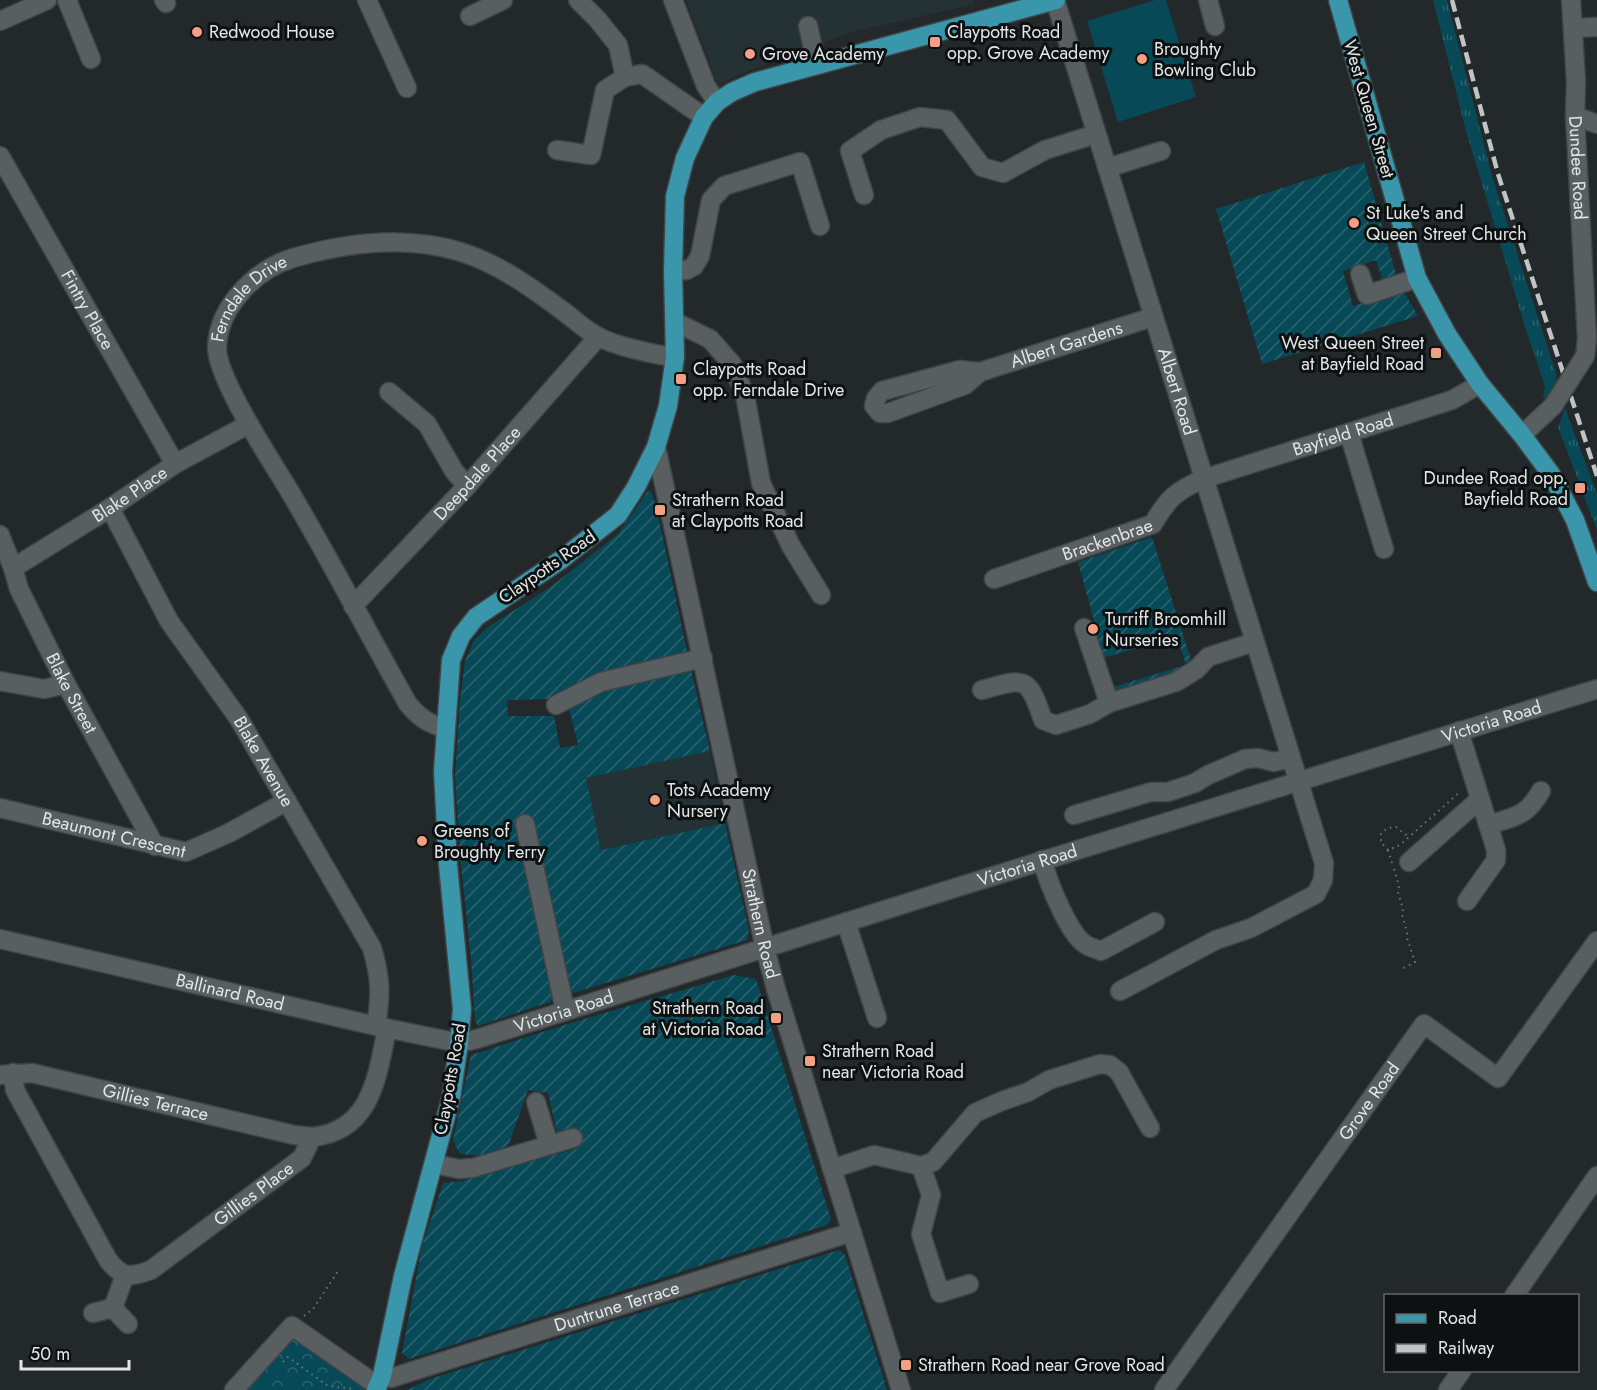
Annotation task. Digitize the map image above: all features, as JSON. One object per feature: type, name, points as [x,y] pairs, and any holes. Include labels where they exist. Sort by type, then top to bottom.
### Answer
[{"type":"main road","name":"Claypotts Road","points":[[374,1385],[451,1098],[459,1043],[462,1010],[448,865],[443,771],[451,660],[461,636],[476,617],[562,559],[618,515],[636,487],[656,447],[668,406],[675,357],[673,272],[675,196],[685,158],[704,117],[717,102],[732,92],[755,82],[1055,0]]},
{"type":"main road","name":"West Queen Street","points":[[1338,0],[1417,278],[1447,334],[1480,384],[1522,435]]},
{"type":"main road","points":[[1522,435],[1551,474],[1575,520],[1597,582]]},
{"type":"street","points":[[0,21],[47,0]]},
{"type":"street","points":[[67,0],[91,59]]},
{"type":"street","points":[[367,0],[407,88]]},
{"type":"street","points":[[470,16],[503,0]]},
{"type":"street","points":[[578,0],[618,45],[625,77]]},
{"type":"street","points":[[673,0],[706,86],[717,102]]},
{"type":"street","name":"Albert Road","points":[[1055,0],[1324,863],[1323,880],[1316,894],[1251,928],[1216,940],[1120,991]]},
{"type":"street","points":[[1209,0],[1215,26]]},
{"type":"street","name":"Dundee Road","points":[[1522,435],[1553,406],[1585,356],[1587,339],[1589,218],[1575,116],[1576,82],[1571,0]]},
{"type":"street","points":[[808,26],[817,65]]},
{"type":"street","points":[[1573,28],[1597,27]]},
{"type":"street","points":[[557,150],[591,155],[605,90],[625,77],[642,74],[704,117]]},
{"type":"street","points":[[1575,116],[1597,124]]},
{"type":"street","points":[[864,195],[850,151],[881,130],[920,117],[947,120],[982,167],[1003,172],[1045,150],[1096,134]]},
{"type":"street","points":[[1107,168],[1161,151]]},
{"type":"street","name":"Fintry Place","points":[[0,156],[175,465]]},
{"type":"street","points":[[673,272],[687,270],[694,266],[700,255],[711,200],[724,186],[741,180],[800,162],[820,226]]},
{"type":"street","name":"Ferndale Drive","points":[[445,728],[430,724],[418,716],[408,704],[294,497],[249,424],[218,362],[217,346],[220,328],[228,308],[262,272],[287,260],[348,244],[386,241],[420,244],[460,252],[499,268],[543,296],[598,337],[657,355],[675,357]]},
{"type":"street","points":[[1360,274],[1367,295],[1417,278]]},
{"type":"street","name":"Albert Gardens","points":[[980,372],[960,370],[882,391],[876,398],[874,406],[880,413],[888,413],[965,385],[980,372],[1153,317]]},
{"type":"street","points":[[675,322],[710,339],[732,364],[745,395],[761,483],[791,546],[821,595]]},
{"type":"street","name":"Deepdale Place","points":[[353,606],[467,486],[598,337]]},
{"type":"street","name":"Bayfield Road","points":[[1203,478],[1452,400],[1480,384]]},
{"type":"street","points":[[389,392],[427,424],[454,471],[467,486]]},
{"type":"street","name":"Blake Place","points":[[13,568],[175,465],[249,424]]},
{"type":"street","points":[[1349,433],[1384,549]]},
{"type":"street","name":"Strathern Road","points":[[656,447],[765,948],[901,1390]]},
{"type":"street","name":"Brackenbrae","points":[[994,579],[1153,524],[1166,503],[1186,487],[1203,478]]},
{"type":"street","name":"Blake Avenue","points":[[110,508],[169,621],[239,719],[372,948],[379,973],[382,1028]]},
{"type":"street","name":"Blake Street","points":[[0,535],[19,589],[66,684],[155,846]]},
{"type":"street","points":[[1084,628],[1109,703]]},
{"type":"street","points":[[982,690],[1016,681],[1026,684],[1034,693],[1043,720],[1056,725],[1090,714],[1109,703],[1176,682],[1197,669],[1208,657],[1254,642]]},
{"type":"street","points":[[556,705],[602,682],[703,658]]},
{"type":"street","points":[[0,681],[44,689],[66,684]]},
{"type":"street","name":"Victoria Road","points":[[459,1043],[1597,689]]},
{"type":"street","points":[[1459,731],[1496,850],[1496,860],[1467,901]]},
{"type":"street","points":[[1074,815],[1151,792],[1168,792],[1196,783],[1208,775],[1245,759],[1258,758],[1274,762],[1290,758]]},
{"type":"street","points":[[1488,825],[1522,814],[1532,807],[1541,791]]},
{"type":"street","points":[[1409,862],[1480,799]]},
{"type":"street","name":"Beaumont Crescent","points":[[0,808],[186,852],[229,833],[287,801]]},
{"type":"street","points":[[525,824],[522,850],[565,1010]]},
{"type":"street","points":[[1042,860],[1048,880],[1072,929],[1086,946],[1101,951],[1155,922]]},
{"type":"street","points":[[846,922],[877,1018]]},
{"type":"street","name":"Ballinard Road","points":[[0,939],[382,1028],[459,1043]]},
{"type":"street","name":"Grove Road","points":[[1164,1390],[1424,1024],[1498,1078],[1597,941]]},
{"type":"street","points":[[312,1137],[327,1136],[340,1129],[355,1118],[368,1103],[375,1086],[382,1028]]},
{"type":"street","points":[[832,1169],[874,1155],[921,1166],[933,1162],[975,1113],[1028,1092],[1049,1080],[1100,1064],[1110,1065],[1119,1072],[1149,1128]]},
{"type":"street","points":[[7,1074],[108,1260],[125,1275],[112,1308]]},
{"type":"street","name":"Gillies Terrace","points":[[7,1074],[32,1074],[294,1136],[312,1137]]},
{"type":"street","points":[[536,1102],[549,1145]]},
{"type":"street","name":"Gillies Place","points":[[125,1275],[137,1275],[151,1270],[170,1256],[302,1158],[312,1137]]},
{"type":"street","points":[[434,1164],[459,1169],[473,1168],[573,1138]]},
{"type":"street","points":[[921,1166],[931,1195],[921,1234],[940,1293],[969,1284]]},
{"type":"street","points":[[1515,1294],[1597,1176]]},
{"type":"street","name":"Duntrune Terrace","points":[[374,1385],[852,1232]]},
{"type":"street","points":[[93,1313],[112,1308]]},
{"type":"street","points":[[112,1308],[128,1324]]},
{"type":"street","points":[[234,1390],[292,1326],[374,1385]]},
{"type":"street","points":[[1448,1390],[1461,1372]]},
{"type":"path","points":[[1388,850],[1381,842],[1381,833],[1388,828],[1396,827],[1409,837]]},
{"type":"path","points":[[292,1326],[313,1309],[338,1271]]},
{"type":"path","points":[[288,1357],[328,1386],[374,1385]]},
{"type":"shaded area","name":"Grove Academy","points":[[686,0],[973,0],[975,4],[852,32],[735,76],[718,85]]},
{"type":"shaded area","name":"Tots Academy Nursery","points":[[710,751],[725,823],[601,850],[585,778]]},
{"type":"green space","name":"Broughty Bowling Club","points":[[1155,0],[1166,0],[1196,97],[1118,122],[1087,21]]},
{"type":"green space","points":[[1433,0],[1447,0],[1492,176],[1556,373],[1557,387],[1547,397],[1543,398],[1545,386],[1466,131]]},
{"type":"green space","points":[[1364,162],[1397,278],[1384,285],[1376,260],[1343,271],[1353,306],[1399,292],[1405,294],[1418,316],[1262,364],[1216,209]]},
{"type":"green space","points":[[1565,408],[1597,494],[1597,530],[1558,427]]},
{"type":"green space","points":[[648,491],[652,493],[657,510],[688,656],[553,699],[507,700],[508,716],[554,716],[560,748],[578,745],[568,704],[603,689],[691,670],[710,751],[586,778],[601,850],[725,823],[749,930],[747,940],[573,993],[568,991],[533,819],[517,822],[519,835],[517,843],[508,846],[512,861],[520,860],[526,866],[553,997],[550,1002],[478,1026],[475,1021],[455,777],[465,661],[474,640],[488,627],[552,586],[618,534]]},
{"type":"green space","points":[[1152,537],[1193,666],[1179,675],[1114,693],[1113,687],[1186,665],[1177,636],[1104,658],[1078,562]]},
{"type":"green space","points":[[734,975],[756,979],[831,1219],[827,1225],[409,1359],[402,1353],[422,1246],[443,1183],[462,1181],[578,1148],[573,1129],[557,1133],[548,1093],[528,1090],[509,1144],[498,1151],[485,1154],[459,1153],[453,1140],[471,1055]]},
{"type":"green space","points":[[839,1250],[845,1255],[887,1390],[407,1390],[430,1379]]},
{"type":"green space","points":[[299,1337],[363,1385],[364,1390],[243,1390],[290,1340]]},
{"type":"railway","points":[[1452,0],[1498,174],[1597,476]]},
{"type":"place","name":"Redwood House","points":[[197,32]]},
{"type":"place","name":"Claypotts Road opp. Grove Academy","points":[[935,42]]},
{"type":"place","name":"Grove Academy","points":[[750,54]]},
{"type":"place","name":"Broughty Bowling Club","points":[[1142,59]]},
{"type":"place","name":"St Luke's and Queen Street Church","points":[[1354,223]]},
{"type":"place","name":"West Queen Street at Bayfield Road","points":[[1436,353]]},
{"type":"place","name":"Claypotts Road opp. Ferndale Drive","points":[[681,379]]},
{"type":"place","name":"Dundee Road opp. Bayfield Road","points":[[1580,488]]},
{"type":"place","name":"Strathern Road at Claypotts Road","points":[[660,510]]},
{"type":"place","name":"Turriff Broomhill Nurseries","points":[[1093,629]]},
{"type":"place","name":"Tots Academy Nursery","points":[[655,800]]},
{"type":"place","name":"Greens of Broughty Ferry","points":[[422,841]]},
{"type":"place","name":"Strathern Road at Victoria Road","points":[[776,1018]]},
{"type":"place","name":"Strathern Road near Victoria Road","points":[[810,1061]]},
{"type":"place","name":"Strathern Road near Grove Road","points":[[906,1365]]}]
